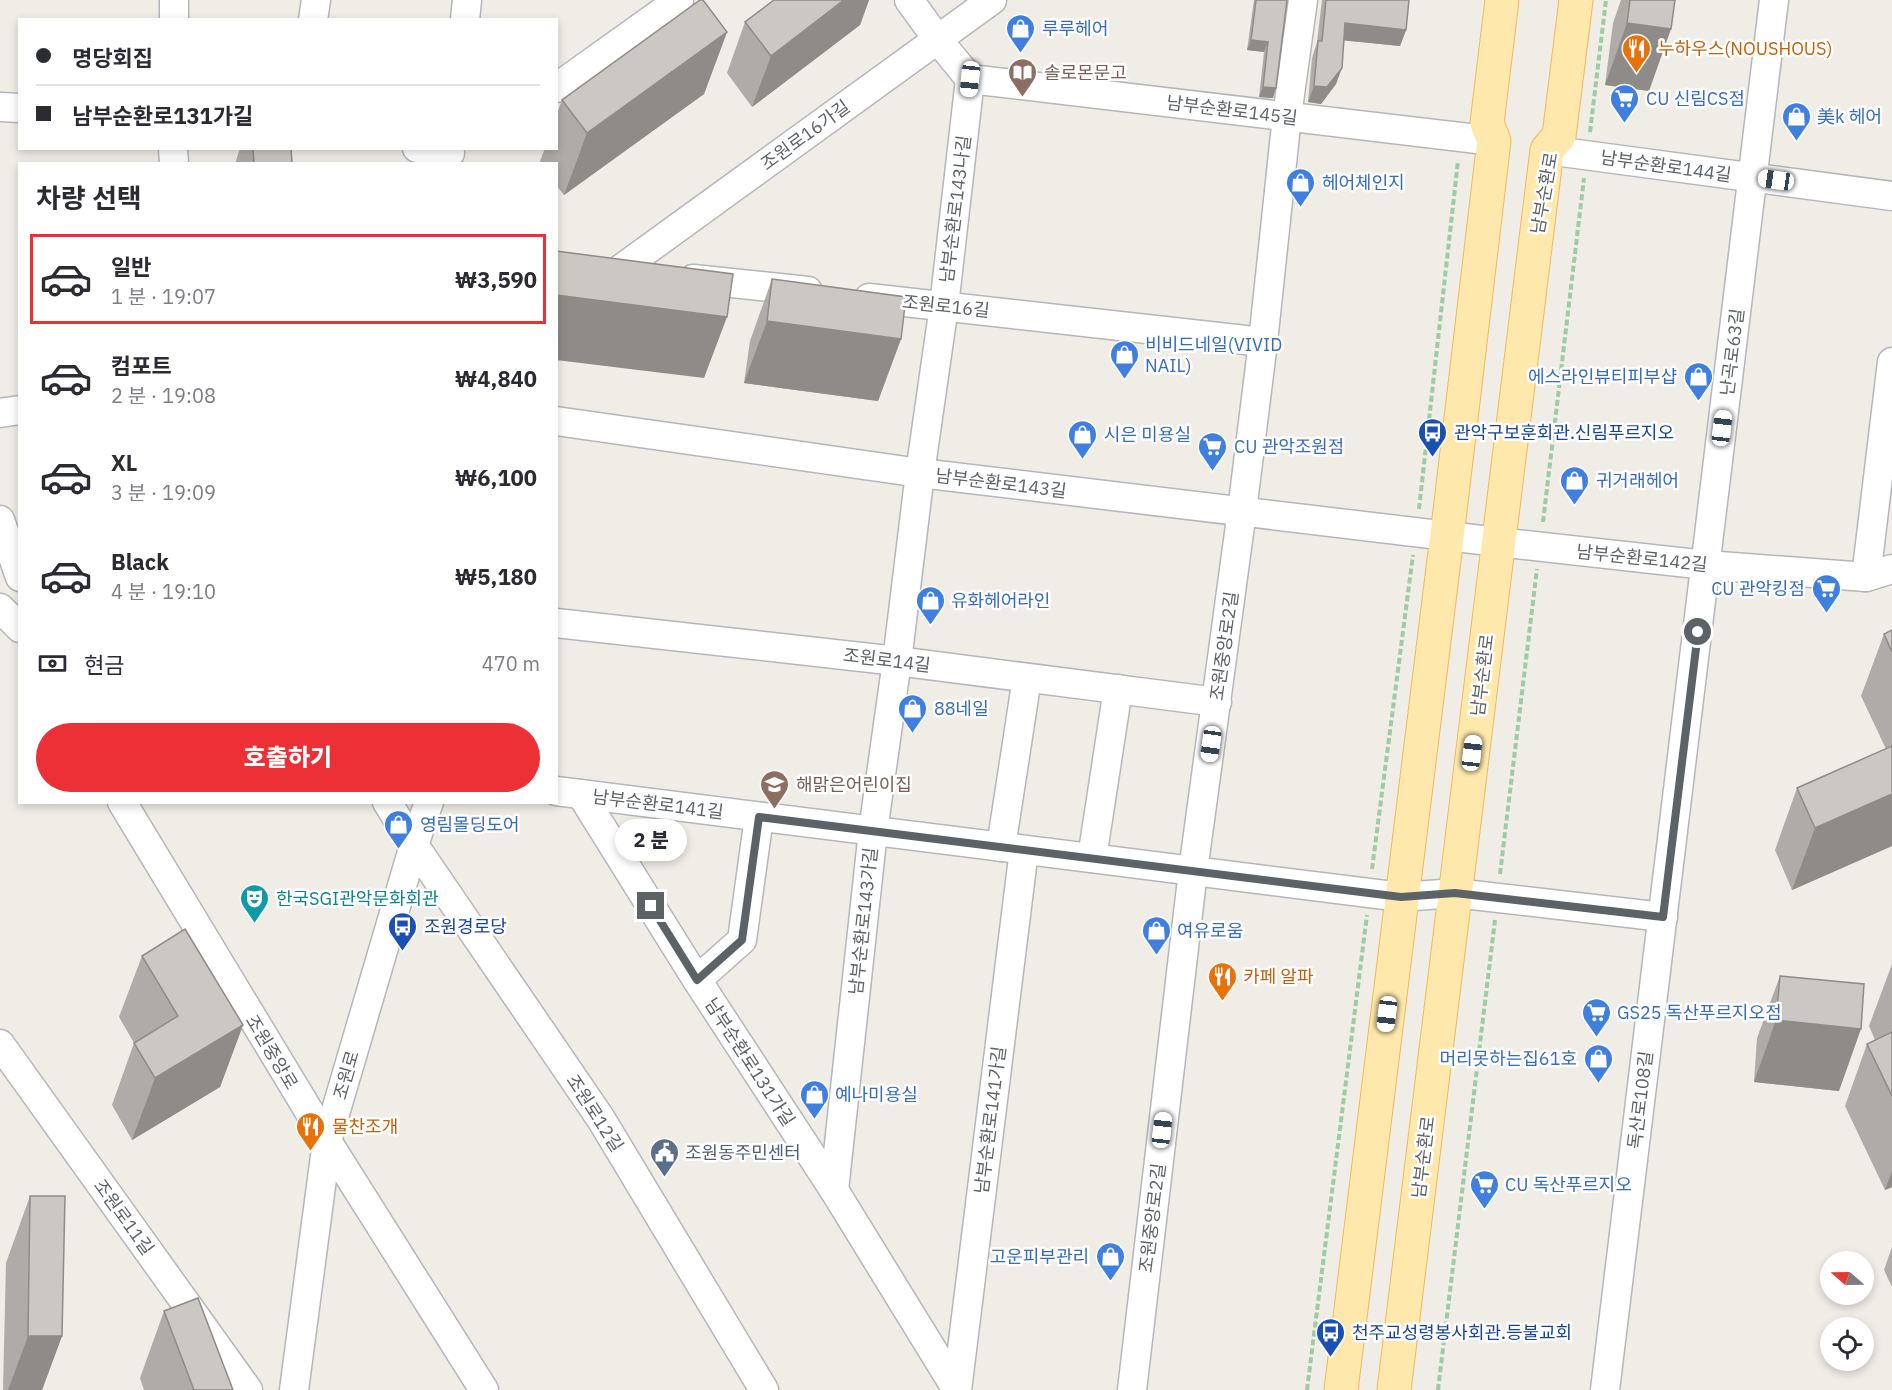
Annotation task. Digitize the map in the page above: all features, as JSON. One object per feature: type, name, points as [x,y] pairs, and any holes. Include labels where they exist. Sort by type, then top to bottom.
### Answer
[{"type":"main road","points":[[1341,1390],[1401,897],[1432,534],[1494,141],[1487,123],[1502,0]]},
{"type":"main road","name":"남부순환로","points":[[1394,1390],[1547,150],[1559,136],[1576,0]]},
{"type":"street","points":[[174,0],[174,18]]},
{"type":"street","points":[[313,18],[316,0]]},
{"type":"street","points":[[465,18],[468,0]]},
{"type":"street","points":[[558,87],[679,0]]},
{"type":"street","points":[[909,0],[970,79]]},
{"type":"street","name":"조원로16가길","points":[[608,269],[992,0]]},
{"type":"street","name":"조원중앙로2길","points":[[1132,1390],[1193,871],[1242,511],[1287,116],[1303,0]]},
{"type":"street","name":"난곡로63길","points":[[1663,917],[1774,0]]},
{"type":"street","name":"남부순환로145길","points":[[970,79],[1494,141]]},
{"type":"street","name":"남부순환로143나길","points":[[920,473],[944,306],[970,79]]},
{"type":"street","points":[[0,107],[18,108]]},
{"type":"street","points":[[431,150],[453,153]]},
{"type":"street","name":"남부순환로144길","points":[[1547,150],[1892,196]]},
{"type":"street","name":"조원로16길","points":[[608,269],[1263,342]]},
{"type":"street","points":[[1879,573],[1892,362]]},
{"type":"street","points":[[0,413],[18,410]]},
{"type":"street","name":"남부순환로143길","points":[[558,421],[920,473],[1498,542]]},
{"type":"street","name":"남부순환로143가길","points":[[834,1190],[873,831],[920,473]]},
{"type":"street","points":[[0,520],[18,571]]},
{"type":"street","name":"남부순환로142길","points":[[1498,542],[1706,565],[1879,573]]},
{"type":"street","points":[[0,608],[18,626]]},
{"type":"street","name":"조원로14길","points":[[558,623],[897,661],[1217,702]]},
{"type":"street","points":[[1012,848],[1027,678]]},
{"type":"street","points":[[1092,858],[1118,689]]},
{"type":"street","name":"남부순환로141길","points":[[569,793],[1401,897],[1455,893],[1663,917]]},
{"type":"street","name":"남부순환로131가길","points":[[569,793],[697,980],[834,1190],[957,1390]]},
{"type":"street","name":"조원중앙로","points":[[123,804],[327,1141],[484,1390]]},
{"type":"street","name":"조원로12길","points":[[388,804],[601,1119],[764,1390]]},
{"type":"street","name":"조원로","points":[[294,1390],[327,1141],[414,845],[428,804]]},
{"type":"street","points":[[697,980],[742,940],[759,817]]},
{"type":"street","name":"남부순환로141가길","points":[[957,1390],[1012,848]]},
{"type":"street","name":"독산로108길","points":[[1605,1390],[1663,917]]},
{"type":"street","name":"조원로11길","points":[[0,1044],[248,1390]]},
{"type":"path","points":[[1438,1390],[1605,0]]},
{"type":"path","points":[[1307,1390],[1369,893],[1432,534],[1461,137]]},
{"type":"building","points":[[703,0],[727,32],[587,133],[562,100]]},
{"type":"building","points":[[774,0],[844,0],[771,56],[745,22]]},
{"type":"building","points":[[1256,0],[1287,0],[1276,88],[1263,87],[1268,42],[1251,40]]},
{"type":"building","points":[[1326,0],[1409,0],[1406,30],[1345,23],[1342,68],[1327,87],[1314,86],[1318,41],[1322,41]]},
{"type":"building","points":[[1630,0],[1675,0],[1671,29],[1627,23]]},
{"type":"building","points":[[253,150],[291,150],[292,162],[254,162]]},
{"type":"building","points":[[558,251],[733,274],[727,317],[558,295]]},
{"type":"building","points":[[772,279],[906,297],[901,339],[767,321]]},
{"type":"building","points":[[1892,630],[1892,652],[1884,634]]},
{"type":"building","points":[[1892,746],[1892,794],[1815,828],[1797,788]]},
{"type":"building","points":[[185,929],[243,1025],[155,1078],[134,1043],[178,1016],[142,956]]},
{"type":"building","points":[[1780,976],[1864,984],[1861,1029],[1776,1020]]},
{"type":"building","points":[[1892,1032],[1892,1096],[1867,1044]]},
{"type":"building","points":[[30,1196],[65,1196],[62,1336],[28,1336]]},
{"type":"building","points":[[198,1298],[233,1390],[194,1390],[164,1311]]},
{"type":"place","name":"루루헤어","points":[[1021,54]]},
{"type":"place","name":"누하우스(NOUSHOUS)","points":[[1637,74]]},
{"type":"place","name":"솔로몬문고","points":[[1023,98]]},
{"type":"place","name":"CU 신림CS점","points":[[1625,124]]},
{"type":"place","name":"美k 헤어","points":[[1796,142]]},
{"type":"place","name":"헤어체인지","points":[[1301,208]]},
{"type":"place","name":"비비드네일(VIVID NAIL)","points":[[1124,380]]},
{"type":"place","name":"에스라인뷰티피부샵","points":[[1698,402]]},
{"type":"place","name":"관악구보훈회관.신림푸르지오","points":[[1433,458]]},
{"type":"place","name":"시은 미용실","points":[[1083,460]]},
{"type":"place","name":"CU 관악조원점","points":[[1213,472]]},
{"type":"place","name":"귀거래헤어","points":[[1575,506]]},
{"type":"place","name":"CU 관악킹점","points":[[1826,614]]},
{"type":"place","name":"유화헤어라인","points":[[930,626]]},
{"type":"place","name":"88네일","points":[[913,734]]},
{"type":"place","name":"해맑은어린이집","points":[[775,810]]},
{"type":"place","name":"영림몰딩도어","points":[[399,850]]},
{"type":"place","name":"한국SGI관악문화회관","points":[[255,924]]},
{"type":"place","name":"조원경로당","points":[[403,952]]},
{"type":"place","name":"여유로움","points":[[1156,956]]},
{"type":"place","name":"카페 알파","points":[[1222,1002]]},
{"type":"place","name":"GS25 독산푸르지오점","points":[[1596,1038]]},
{"type":"place","name":"머리못하는집61호","points":[[1598,1084]]},
{"type":"place","name":"예나미용실","points":[[814,1120]]},
{"type":"place","name":"물찬조개","points":[[311,1152]]},
{"type":"place","name":"조원동주민센터","points":[[664,1178]]},
{"type":"place","name":"CU 독산푸르지오","points":[[1484,1210]]},
{"type":"place","name":"고운피부관리","points":[[1110,1282]]},
{"type":"place","name":"천주교성령봉사회관.등불교회","points":[[1331,1358]]},
{"type":"route","points":[[651,906],[697,980],[742,940],[759,817],[1401,897],[1455,893],[1663,917],[1698,632]]}]
